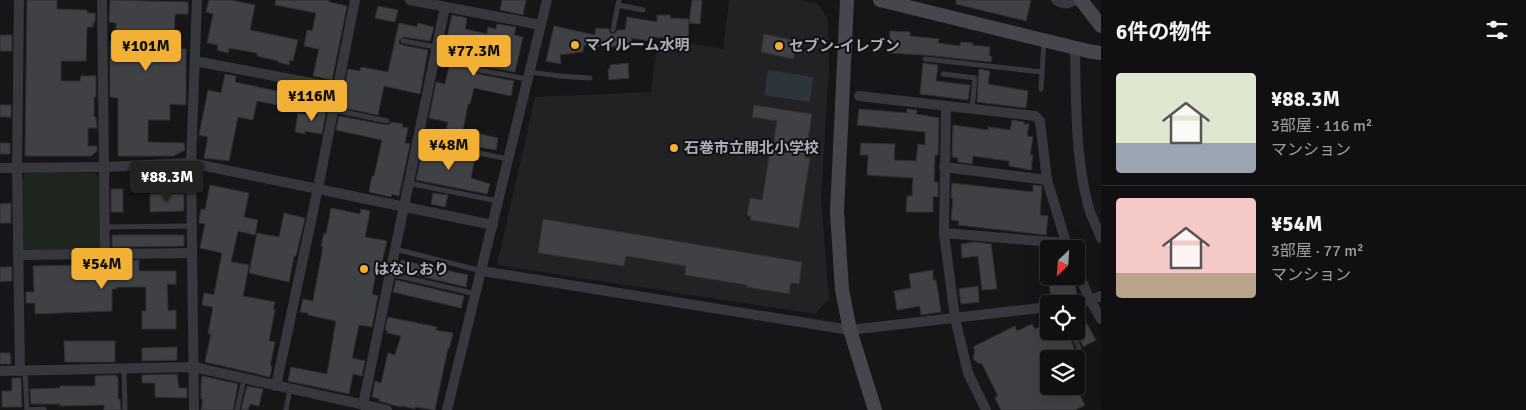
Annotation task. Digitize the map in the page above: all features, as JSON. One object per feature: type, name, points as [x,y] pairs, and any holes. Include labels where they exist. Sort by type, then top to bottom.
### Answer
[{"type":"street","points":[[19,0],[16,168],[23,371]]},
{"type":"street","points":[[102,0],[105,254]]},
{"type":"street","points":[[194,410],[191,164],[197,0]]},
{"type":"street","points":[[276,386],[356,0]]},
{"type":"street","points":[[410,0],[439,4],[540,25]]},
{"type":"street","points":[[447,410],[546,0]]},
{"type":"street","points":[[847,0],[837,212],[842,290],[850,330],[875,410]]},
{"type":"street","points":[[880,0],[1101,53]]},
{"type":"street","points":[[1056,0],[1068,4],[1076,0]]},
{"type":"street","points":[[1081,0],[1099,26]]},
{"type":"street","points":[[364,407],[436,47],[439,4]]},
{"type":"street","points":[[1075,48],[1076,126],[1080,170],[1089,208],[1101,238]]},
{"type":"street","points":[[195,61],[338,88]]},
{"type":"street","points":[[858,96],[1035,116],[1038,118],[1040,121],[1047,180],[1065,240]]},
{"type":"street","points":[[946,106],[944,233],[955,318],[968,374],[986,410]]},
{"type":"street","points":[[0,168],[191,164],[318,188],[493,225]]},
{"type":"street","points":[[944,167],[1047,180]]},
{"type":"street","points":[[944,233],[1040,243]]},
{"type":"street","points":[[18,256],[192,253]]},
{"type":"street","points":[[482,271],[850,330],[1040,308]]},
{"type":"street","points":[[1083,285],[1101,319]]},
{"type":"street","points":[[1085,301],[1101,296]]},
{"type":"street","points":[[0,371],[194,367],[364,407],[387,410]]},
{"type":"lane","points":[[614,30],[618,3],[643,10]]},
{"type":"lane","points":[[1042,89],[1044,40]]},
{"type":"lane","points":[[403,41],[436,47]]},
{"type":"lane","points":[[925,59],[1042,72]]},
{"type":"lane","points":[[479,70],[590,78]]},
{"type":"lane","points":[[942,74],[975,78],[972,109]]},
{"type":"lane","points":[[334,110],[387,121]]},
{"type":"lane","points":[[417,140],[508,159]]},
{"type":"lane","points":[[408,183],[498,201]]},
{"type":"lane","points":[[105,227],[192,226]]},
{"type":"lane","points":[[395,249],[482,271]]},
{"type":"lane","points":[[390,274],[476,294]]},
{"type":"lane","points":[[1076,340],[1080,348]]},
{"type":"lane","points":[[124,368],[125,410]]},
{"type":"lane","points":[[23,371],[26,410],[44,409]]},
{"type":"lane","points":[[238,410],[244,378]]},
{"type":"lane","points":[[286,410],[290,389]]},
{"type":"shaded area","name":"石巻市立開北小学校","points":[[729,0],[801,0],[818,4],[828,19],[829,67],[821,199],[829,299],[815,314],[497,265],[535,97],[651,92],[658,38],[723,49]]},
{"type":"shaded area","points":[[768,70],[813,77],[810,102],[764,95]]},
{"type":"shaded area","points":[[25,173],[95,173],[99,178],[101,249],[22,253],[21,182]]},
{"type":"building","points":[[27,0],[57,0],[57,9],[87,10],[87,13],[95,13],[93,27],[87,27],[86,61],[61,61],[61,81],[80,81],[81,76],[96,76],[94,117],[96,117],[97,128],[88,128],[88,146],[97,146],[97,151],[91,156],[25,156]]},
{"type":"building","points":[[110,0],[188,2],[188,14],[175,14],[174,48],[186,49],[186,105],[170,104],[170,120],[148,120],[148,142],[184,143],[185,150],[173,156],[118,156],[118,98],[110,97],[110,41],[116,41],[116,23],[109,22]]},
{"type":"building","points":[[209,0],[231,0],[255,5],[250,30],[298,40],[293,61],[290,60],[289,65],[257,56],[257,53],[229,48],[228,53],[217,50],[218,45],[207,43],[213,14],[206,12]]},
{"type":"building","points":[[276,0],[329,0],[329,2],[347,6],[332,80],[313,76],[319,49],[304,46],[307,30],[312,31],[316,13],[275,5]]},
{"type":"building","points":[[502,0],[526,0],[523,15],[500,10]]},
{"type":"building","points":[[692,0],[702,0],[700,24],[689,23]]},
{"type":"building","points":[[956,0],[1031,0],[1026,21],[956,4]]},
{"type":"building","points":[[378,6],[398,10],[395,22],[375,18]]},
{"type":"building","points":[[452,15],[467,18],[465,29],[487,34],[488,27],[496,29],[497,24],[516,27],[514,35],[523,37],[515,72],[480,66],[475,69],[475,72],[478,74],[514,81],[511,96],[474,88],[470,104],[468,104],[463,130],[498,138],[496,150],[443,141],[448,122],[429,118],[436,82],[445,84],[455,39],[447,37]]},
{"type":"building","points":[[657,15],[670,15],[670,18],[689,19],[688,39],[651,37],[650,41],[631,38],[632,44],[605,48],[584,45],[583,52],[560,55],[561,64],[546,61],[554,26],[595,35],[596,28],[609,29],[610,33],[614,34],[618,30],[625,30],[627,17],[657,22]]},
{"type":"building","points":[[399,23],[417,27],[418,23],[434,27],[430,41],[404,37],[399,40],[399,43],[402,45],[428,50],[420,94],[384,86],[378,115],[344,108],[344,91],[348,69],[360,71],[361,67],[388,72]]},
{"type":"building","points":[[890,31],[910,32],[910,36],[939,39],[938,43],[960,46],[961,42],[990,47],[989,56],[992,56],[991,62],[889,53]]},
{"type":"building","name":"セブン-イレブン","points":[[764,34],[797,41],[793,59],[761,52]]},
{"type":"building","points":[[0,35],[12,35],[12,51],[0,51]]},
{"type":"building","points":[[628,63],[629,78],[609,80],[608,69],[610,69],[610,65]]},
{"type":"building","points":[[923,63],[938,65],[936,81],[970,85],[968,100],[920,94]]},
{"type":"building","points":[[979,69],[990,71],[988,84],[1028,91],[1026,108],[977,102]]},
{"type":"building","points":[[225,74],[236,76],[235,82],[300,96],[298,109],[257,101],[253,120],[238,117],[229,161],[204,158],[208,137],[199,135],[208,90],[221,93]]},
{"type":"building","points":[[0,105],[11,105],[11,117],[0,117]]},
{"type":"building","points":[[319,105],[327,107],[322,134],[305,131],[305,134],[295,132],[298,113],[317,117]]},
{"type":"building","points":[[754,105],[812,114],[805,157],[810,158],[799,228],[750,220],[751,216],[747,215],[750,198],[762,200],[777,121],[752,117]]},
{"type":"building","points":[[859,109],[907,113],[907,109],[917,110],[916,114],[939,118],[938,155],[935,155],[934,182],[938,182],[938,197],[933,196],[933,212],[906,212],[907,196],[912,196],[913,178],[867,175],[868,155],[860,155],[861,143],[895,144],[894,160],[916,161],[918,144],[925,145],[925,132],[857,125]]},
{"type":"building","points":[[339,116],[386,125],[391,122],[403,124],[402,127],[408,128],[405,143],[410,144],[399,196],[392,194],[391,197],[369,192],[382,140],[336,130]]},
{"type":"building","points":[[1012,120],[1029,124],[1027,136],[1033,137],[1030,155],[1033,155],[1031,170],[1009,166],[1009,161],[973,156],[972,164],[958,162],[958,158],[952,157],[953,125],[988,130],[988,127],[1010,130]]},
{"type":"building","points":[[0,143],[10,143],[10,154],[0,154]]},
{"type":"building","points":[[423,147],[475,157],[471,178],[490,184],[487,194],[416,180]]},
{"type":"building","points":[[952,183],[1033,192],[1033,185],[1042,186],[1040,215],[1048,216],[1046,235],[958,225],[959,221],[951,220]]},
{"type":"building","points":[[210,185],[249,193],[244,217],[258,220],[255,235],[238,231],[231,262],[249,265],[243,296],[275,302],[269,341],[275,342],[270,366],[272,366],[270,377],[205,362],[211,334],[208,334],[213,307],[202,305],[204,293],[214,295],[222,253],[200,248],[205,224],[199,223],[199,221],[201,209],[205,210]]},
{"type":"building","points":[[111,189],[123,189],[123,212],[111,212]]},
{"type":"building","points":[[433,193],[448,195],[445,207],[431,204]]},
{"type":"building","points":[[150,194],[184,194],[184,211],[150,212]]},
{"type":"building","points":[[11,203],[11,223],[0,223],[0,204]]},
{"type":"building","points":[[331,208],[360,214],[361,209],[370,211],[365,237],[387,241],[382,262],[378,261],[372,294],[378,296],[372,327],[359,325],[352,358],[365,361],[362,376],[353,374],[349,394],[288,381],[291,367],[327,374],[336,321],[300,312],[303,299],[313,301],[323,246],[321,246],[324,233],[326,234]]},
{"type":"building","points":[[284,213],[305,218],[289,282],[249,273],[257,233],[279,237]]},
{"type":"building","points":[[543,219],[802,262],[799,284],[791,283],[789,294],[685,275],[686,266],[626,256],[624,266],[538,253]]},
{"type":"building","points":[[112,235],[184,235],[184,246],[112,247]]},
{"type":"building","points":[[975,242],[991,244],[997,289],[982,290],[978,256],[962,258],[961,244]]},
{"type":"building","points":[[139,260],[139,271],[176,271],[176,284],[167,284],[168,311],[176,310],[176,329],[142,329],[142,311],[146,311],[146,287],[116,287],[116,289],[112,289],[112,311],[35,314],[35,303],[26,303],[26,292],[34,292],[33,266],[89,265],[90,268],[111,267],[111,261]]},
{"type":"building","points":[[401,260],[468,275],[466,287],[398,271]]},
{"type":"building","points":[[0,267],[12,267],[12,281],[0,282]]},
{"type":"building","points":[[933,270],[933,280],[936,280],[941,312],[921,315],[920,306],[897,310],[894,291],[911,288],[909,274]]},
{"type":"building","points":[[396,280],[464,296],[461,308],[393,292]]},
{"type":"building","points":[[1049,285],[1075,285],[1077,294],[1051,295]]},
{"type":"building","points":[[978,286],[979,302],[961,304],[959,289]]},
{"type":"building","points":[[388,317],[437,327],[436,330],[453,333],[435,410],[401,407],[372,397],[375,381],[381,383],[388,353],[395,355],[401,336],[387,333],[388,331],[385,330]]},
{"type":"building","points":[[1032,324],[1035,329],[1040,327],[1040,340],[1071,340],[1075,350],[1040,350],[1040,395],[1080,395],[1085,405],[1075,410],[1001,410],[995,398],[998,396],[982,364],[973,359],[975,350],[973,347],[1015,326],[1017,331]]},
{"type":"building","points":[[1087,324],[1096,340],[1083,347],[1080,340],[1085,340],[1085,325]]},
{"type":"building","points":[[64,341],[115,341],[115,362],[65,362]]},
{"type":"building","points":[[177,347],[177,360],[142,361],[142,348]]},
{"type":"building","points":[[0,353],[10,353],[11,364],[0,364]]},
{"type":"building","points":[[177,374],[179,388],[187,388],[187,398],[155,397],[155,383],[142,383],[142,375]]},
{"type":"building","points":[[116,375],[118,377],[118,399],[120,399],[121,410],[104,410],[104,405],[60,406],[60,404],[31,404],[30,389],[60,388],[60,386],[95,386],[95,376]]},
{"type":"building","points":[[202,376],[238,384],[233,410],[201,410],[203,399],[201,399]]},
{"type":"building","points":[[12,378],[21,378],[22,407],[2,407],[2,391],[12,391]]},
{"type":"building","points":[[247,386],[263,389],[259,406],[250,404],[248,410],[241,410]]},
{"type":"place","name":"マイルーム水明","points":[[575,45]]},
{"type":"place","name":"セブン-イレブン","points":[[779,46]]},
{"type":"place","name":"石巻市立開北小学校","points":[[674,148]]},
{"type":"place","name":"はなしおり","points":[[364,269]]}]
